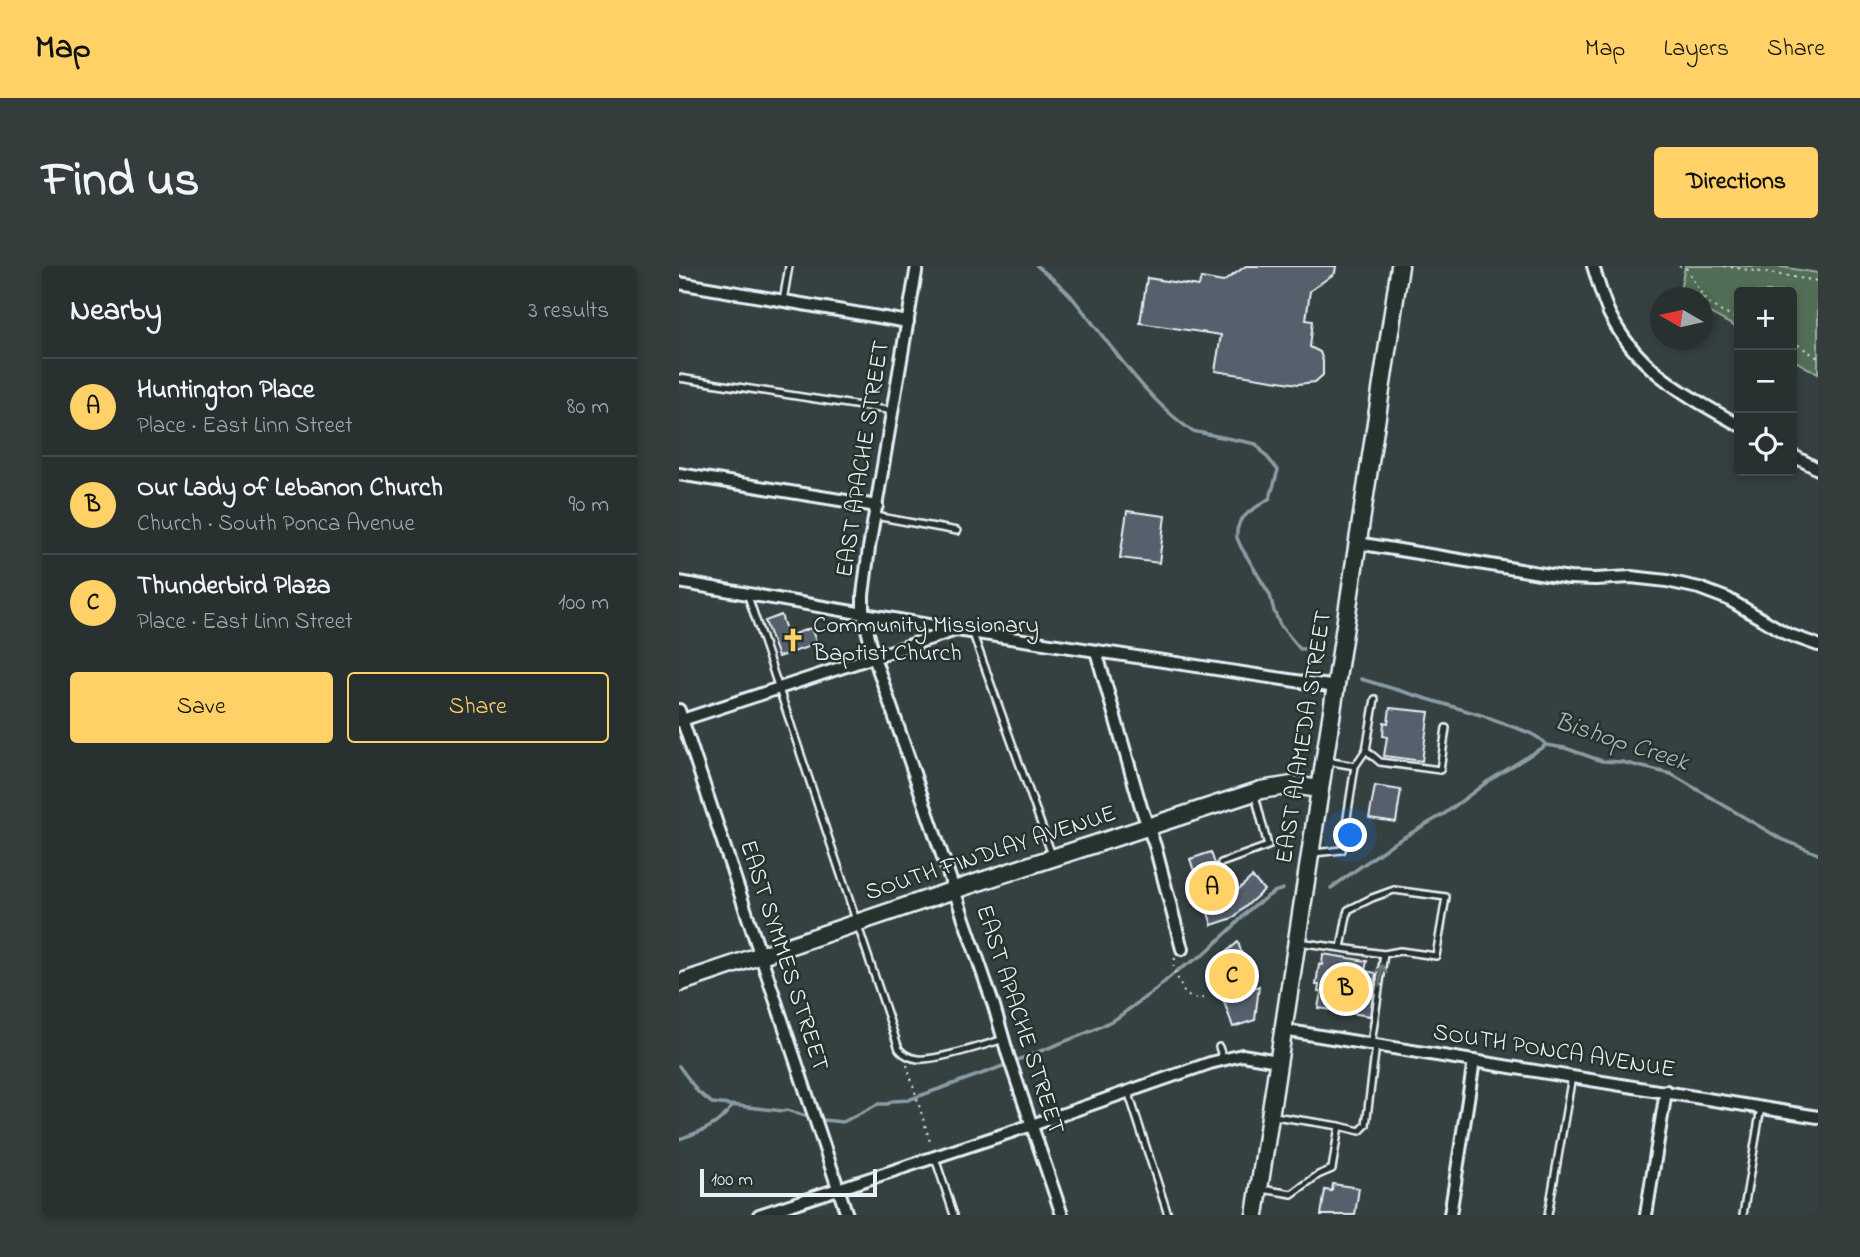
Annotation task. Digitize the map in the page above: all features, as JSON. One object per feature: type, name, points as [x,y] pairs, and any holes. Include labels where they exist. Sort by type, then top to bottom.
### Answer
[{"type":"main road","name":"EAST ALAMEDA STREET","points":[[1255,1215],[1400,266]]},
{"type":"main road","name":"SOUTH FINDLAY AVENUE","points":[[679,983],[1254,792],[1292,785],[1320,789]]},
{"type":"street","name":"EAST APACHE STREET","points":[[917,266],[876,511],[863,595],[863,613],[874,657],[994,1006],[1062,1215]]},
{"type":"street","points":[[1593,266],[1609,312],[1623,337],[1642,360],[1668,383],[1734,422]]},
{"type":"street","points":[[679,283],[908,322]]},
{"type":"street","points":[[1797,458],[1818,469]]},
{"type":"street","points":[[679,474],[876,511]]},
{"type":"street","points":[[1357,543],[1583,580],[1631,577],[1686,584],[1728,599],[1787,634],[1818,645]]},
{"type":"street","points":[[679,582],[957,630],[1336,687]]},
{"type":"street","points":[[680,717],[778,689],[957,630]]},
{"type":"street","points":[[1096,651],[1141,807],[1149,826],[1182,949]]},
{"type":"street","name":"EAST SYMMES STREET","points":[[680,717],[847,1215]]},
{"type":"street","name":"SOUTH PONCA AVENUE","points":[[1283,1030],[1818,1116]]},
{"type":"street","points":[[759,1215],[1223,1059],[1242,1055],[1278,1060]]},
{"type":"street","points":[[1450,1215],[1474,1061]]},
{"type":"street","points":[[1646,1215],[1666,1091]]},
{"type":"lane","points":[[783,301],[789,266]]},
{"type":"lane","points":[[679,378],[893,411]]},
{"type":"lane","points":[[876,511],[957,531]]},
{"type":"lane","points":[[747,593],[895,1039],[904,1054],[916,1059],[1004,1039]]},
{"type":"lane","points":[[973,632],[1053,858]]},
{"type":"lane","points":[[1311,854],[1342,850],[1356,766],[1366,750],[1374,699]]},
{"type":"lane","points":[[1366,750],[1380,762],[1440,770],[1446,728]]},
{"type":"lane","points":[[1325,761],[1356,766]]},
{"type":"lane","points":[[1221,863],[1268,846],[1254,792]]},
{"type":"lane","points":[[1297,942],[1384,954],[1400,951],[1436,956],[1446,897],[1394,890],[1372,898],[1348,910],[1341,948]]},
{"type":"lane","points":[[1270,1115],[1360,1131],[1366,1125],[1384,954]]},
{"type":"lane","points":[[1219,1047],[1223,1059]]},
{"type":"lane","points":[[1548,1215],[1572,1076]]},
{"type":"lane","points":[[1128,1091],[1168,1215]]},
{"type":"lane","points":[[1743,1215],[1761,1107]]},
{"type":"lane","points":[[1259,1188],[1292,1194],[1332,1168],[1339,1126]]},
{"type":"lane","points":[[935,1157],[954,1215]]},
{"type":"path","points":[[1679,266],[1688,267],[1697,286],[1714,308],[1734,317]]},
{"type":"path","points":[[1724,266],[1818,281]]},
{"type":"path","points":[[1797,344],[1818,358]]},
{"type":"path","points":[[1174,968],[1186,995],[1196,999],[1203,998]]},
{"type":"path","points":[[904,1054],[931,1145]]},
{"type":"green space","points":[[1685,266],[1775,266],[1818,273],[1818,374],[1797,362],[1797,287],[1734,287],[1734,326],[1713,315],[1713,287],[1681,287]]},
{"type":"building","points":[[1246,266],[1336,266],[1335,273],[1310,291],[1306,320],[1313,321],[1310,347],[1320,352],[1323,361],[1323,375],[1315,382],[1298,384],[1215,371],[1221,335],[1140,323],[1147,278],[1199,286],[1201,278],[1223,282]]},
{"type":"building","points":[[1127,511],[1165,516],[1159,563],[1120,558]]},
{"type":"building","name":"Community Missionary Baptist Church","points":[[781,615],[788,636],[811,628],[817,644],[778,657],[765,621]]},
{"type":"building","points":[[1390,708],[1429,712],[1422,761],[1384,756],[1387,737],[1383,736],[1384,722],[1388,723]]},
{"type":"building","points":[[1375,786],[1401,790],[1396,822],[1369,818]]},
{"type":"building","points":[[1211,852],[1227,900],[1252,877],[1264,890],[1233,918],[1212,925],[1190,859]]},
{"type":"building","points":[[1238,942],[1253,988],[1259,986],[1255,1020],[1233,1027],[1211,965]]},
{"type":"building","points":[[1323,954],[1367,961],[1365,971],[1376,973],[1370,1016],[1318,1008],[1321,992],[1318,992],[1319,985],[1316,985]]},
{"type":"building","points":[[1333,1184],[1359,1188],[1355,1215],[1321,1215],[1325,1190],[1332,1191]]},
{"type":"waterway","name":"Bishop Creek","points":[[1037,266],[1070,295],[1142,385],[1174,417],[1192,431],[1256,444],[1278,470],[1270,498],[1240,521],[1237,538],[1270,595],[1280,625],[1300,649],[1316,648]]},
{"type":"waterway","name":"Bishop Creek","points":[[1361,679],[1484,716],[1526,731],[1546,745],[1565,748],[1602,761],[1622,762],[1671,774],[1781,839],[1818,854]]},
{"type":"waterway","points":[[1331,888],[1392,844],[1444,814],[1487,782],[1546,745]]},
{"type":"waterway","points":[[823,1120],[843,1122],[878,1104],[908,1100],[1094,1030],[1117,1018],[1178,970],[1203,955],[1251,908],[1283,889]]},
{"type":"waterway","points":[[679,1066],[698,1092],[712,1103],[787,1110],[805,1116]]},
{"type":"waterway","points":[[679,1139],[709,1127],[721,1119],[732,1106]]},
{"type":"place","name":"Community Missionary Baptist Church","points":[[793,640]]},
{"type":"place","name":"Huntington Place","points":[[1212,888]]},
{"type":"place","name":"Thunderbird Plaza","points":[[1232,976]]},
{"type":"place","name":"Our Lady of Lebanon Church","points":[[1346,989]]}]
